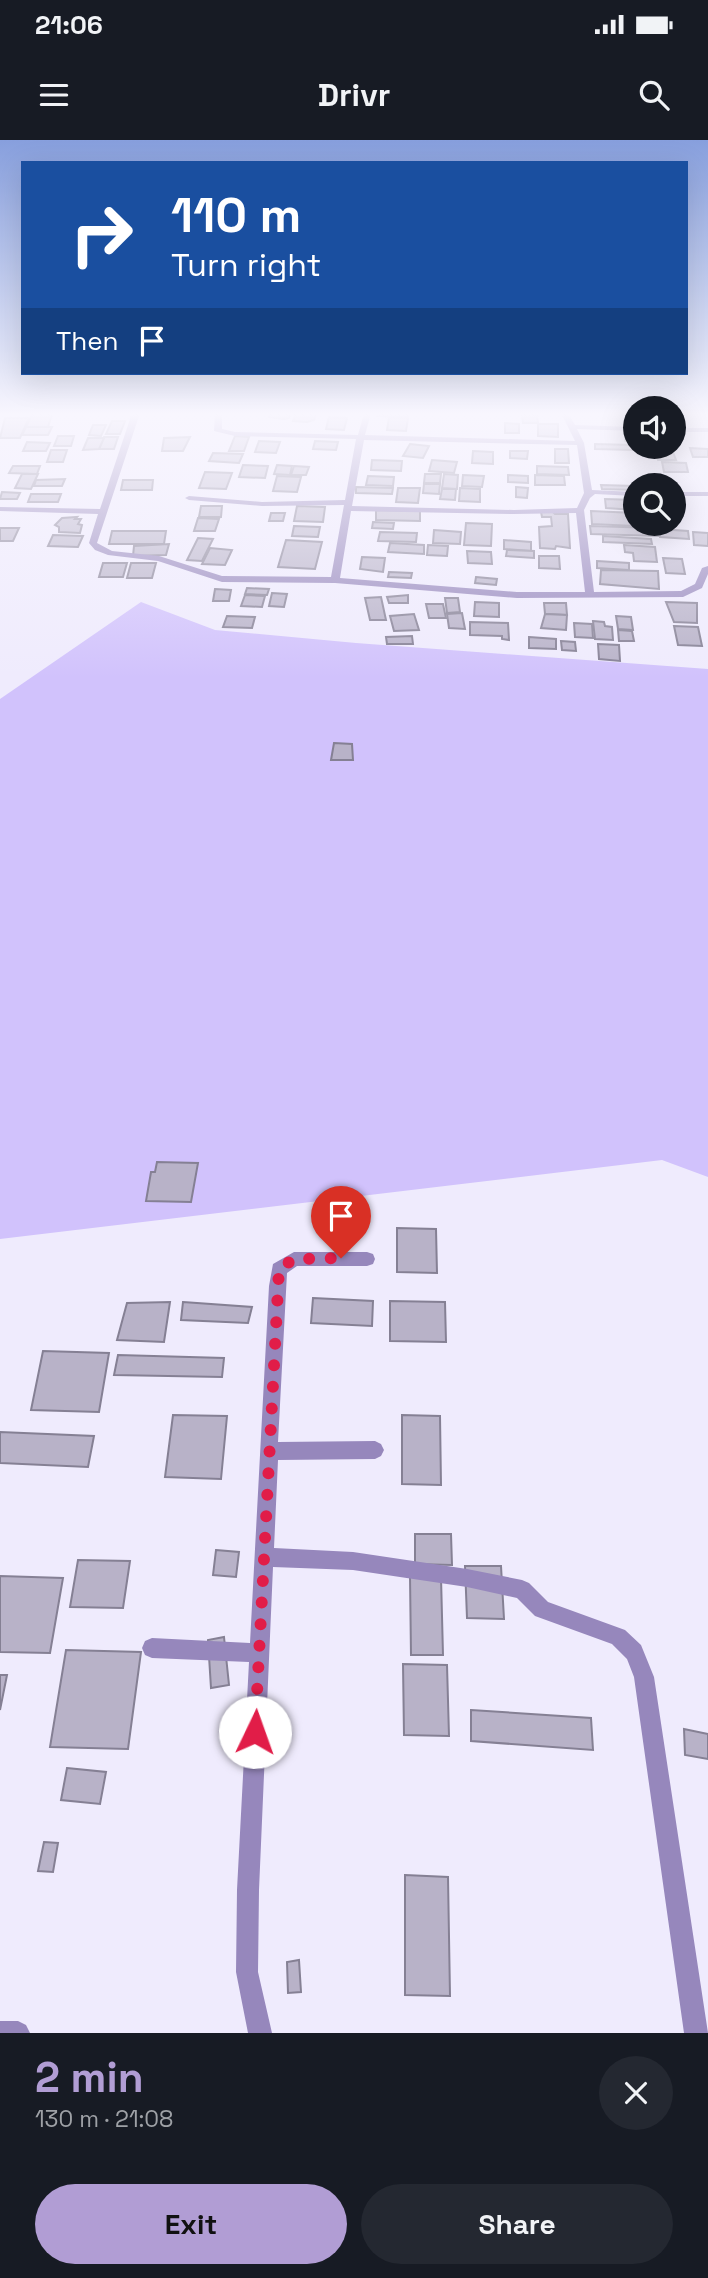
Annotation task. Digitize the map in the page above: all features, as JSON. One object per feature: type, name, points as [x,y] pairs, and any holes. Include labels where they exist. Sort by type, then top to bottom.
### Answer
[{"type":"street","points":[[106,501],[93,543],[96,548],[112,553],[165,559],[204,576],[222,579],[335,580],[517,595],[690,593],[699,586],[705,570],[708,569]]},
{"type":"street","points":[[238,501],[528,512],[580,509]]},
{"type":"street","points":[[335,580],[351,501]]},
{"type":"street","points":[[584,501],[580,509],[590,593]]},
{"type":"street","points":[[0,509],[102,512]]},
{"type":"street","points":[[260,2033],[247,1972],[248,1891],[279,1269],[294,1259],[367,1259]]},
{"type":"street","points":[[269,1451],[375,1450]]},
{"type":"street","points":[[264,1557],[353,1561],[467,1578],[522,1590],[542,1609],[618,1637],[634,1652],[644,1677],[696,2033]]},
{"type":"street","points":[[152,1648],[259,1653]]},
{"type":"street","points":[[0,2033],[18,2033]]},
{"type":"shaded area","points":[[141,602],[215,630],[708,669],[708,1177],[662,1160],[0,1239],[0,699]]},
{"type":"building","points":[[605,501],[623,501],[623,509],[606,508]]},
{"type":"building","points":[[201,506],[222,506],[221,517],[199,517]]},
{"type":"building","points":[[297,506],[325,507],[323,522],[294,521]]},
{"type":"building","points":[[376,510],[420,511],[420,521],[376,520]]},
{"type":"building","points":[[552,511],[555,514],[568,514],[570,548],[540,548],[539,527],[552,526],[551,517],[542,517],[541,512]]},
{"type":"building","points":[[591,511],[623,512],[623,525],[592,524]]},
{"type":"building","points":[[271,513],[285,513],[283,521],[269,521]]},
{"type":"building","points":[[77,517],[75,519],[81,519],[78,524],[82,525],[80,533],[59,532],[59,527],[55,525],[62,518]]},
{"type":"building","points":[[198,518],[219,519],[215,531],[194,531]]},
{"type":"building","points":[[373,522],[394,523],[393,529],[372,528]]},
{"type":"building","points":[[466,523],[492,524],[491,546],[464,545]]},
{"type":"building","points":[[294,526],[320,527],[318,537],[292,536]]},
{"type":"building","points":[[590,526],[623,527],[623,535],[591,534]]},
{"type":"building","points":[[0,528],[19,528],[13,541],[0,541]]},
{"type":"building","points":[[434,530],[461,532],[460,544],[433,543]]},
{"type":"building","points":[[112,531],[166,531],[164,544],[109,544]]},
{"type":"building","points":[[686,531],[689,539],[660,537],[686,536]]},
{"type":"building","points":[[380,532],[417,533],[416,542],[378,541]]},
{"type":"building","points":[[693,532],[708,533],[708,546],[694,545]]},
{"type":"building","points":[[53,535],[83,536],[78,547],[48,546]]},
{"type":"building","points":[[603,536],[651,539],[652,544],[603,542]]},
{"type":"building","points":[[198,538],[213,539],[202,561],[187,560]]},
{"type":"building","points":[[286,540],[322,542],[315,569],[278,567]]},
{"type":"building","points":[[504,540],[531,542],[531,551],[504,549]]},
{"type":"building","points":[[390,543],[424,545],[424,554],[388,552]]},
{"type":"building","points":[[169,544],[166,555],[133,556],[134,546]]},
{"type":"building","points":[[428,545],[448,546],[447,556],[427,555]]},
{"type":"building","points":[[624,545],[655,547],[657,562],[634,561],[633,553],[625,552]]},
{"type":"building","points":[[210,548],[232,550],[225,565],[202,564]]},
{"type":"building","points":[[507,550],[534,551],[534,558],[506,556]]},
{"type":"building","points":[[467,551],[491,552],[492,564],[468,563]]},
{"type":"building","points":[[539,556],[559,556],[560,569],[539,568]]},
{"type":"building","points":[[362,557],[385,558],[383,572],[360,569]]},
{"type":"building","points":[[663,558],[682,559],[685,574],[666,573]]},
{"type":"building","points":[[597,561],[629,563],[629,570],[597,568]]},
{"type":"building","points":[[103,563],[127,563],[123,577],[99,577]]},
{"type":"building","points":[[131,563],[156,563],[152,578],[127,578]]},
{"type":"building","points":[[601,570],[658,571],[659,589],[600,584]]},
{"type":"building","points":[[389,572],[412,573],[411,578],[388,577]]},
{"type":"building","points":[[476,577],[497,579],[496,585],[475,583]]},
{"type":"building","points":[[247,588],[269,589],[267,595],[245,594]]},
{"type":"building","points":[[215,589],[231,590],[229,601],[213,601]]},
{"type":"building","points":[[272,593],[287,594],[284,607],[269,606]]},
{"type":"building","points":[[245,595],[265,596],[262,607],[241,606]]},
{"type":"building","points":[[408,595],[408,603],[389,603],[387,597]]},
{"type":"building","points":[[381,597],[386,620],[370,620],[365,598]]},
{"type":"building","points":[[445,598],[458,598],[460,612],[447,613]]},
{"type":"building","points":[[475,602],[499,603],[499,617],[474,616]]},
{"type":"building","points":[[666,602],[697,603],[697,623],[674,622]]},
{"type":"building","points":[[544,603],[566,603],[567,615],[545,614]]},
{"type":"building","points":[[426,604],[443,604],[446,618],[429,618]]},
{"type":"building","points":[[462,613],[465,629],[449,628],[447,614]]},
{"type":"building","points":[[414,614],[419,630],[394,631],[390,616]]},
{"type":"building","points":[[545,614],[567,615],[566,630],[541,628]]},
{"type":"building","points":[[227,616],[255,617],[252,628],[223,627]]},
{"type":"building","points":[[616,616],[631,617],[633,630],[618,629]]},
{"type":"building","points":[[593,621],[604,622],[605,626],[612,627],[613,640],[595,639]]},
{"type":"building","points":[[470,622],[508,623],[509,640],[502,639],[502,636],[470,635]]},
{"type":"building","points":[[574,623],[592,624],[593,638],[575,637]]},
{"type":"building","points":[[674,626],[698,627],[702,646],[678,645]]},
{"type":"building","points":[[618,630],[632,631],[634,641],[619,641]]},
{"type":"building","points":[[412,636],[413,644],[387,644],[386,637]]},
{"type":"building","points":[[529,637],[556,639],[556,649],[529,648]]},
{"type":"building","points":[[561,641],[575,642],[576,651],[562,650]]},
{"type":"building","points":[[598,644],[619,645],[620,661],[599,659]]},
{"type":"building","points":[[334,743],[352,744],[353,760],[331,760]]},
{"type":"building","points":[[157,1162],[198,1163],[191,1202],[146,1201],[151,1172],[155,1172]]},
{"type":"building","points":[[397,1228],[436,1229],[437,1273],[397,1272]]},
{"type":"building","points":[[313,1298],[373,1301],[372,1326],[311,1323]]},
{"type":"building","points":[[390,1301],[445,1302],[446,1342],[390,1341]]},
{"type":"building","points":[[170,1302],[164,1342],[117,1340],[127,1303]]},
{"type":"building","points":[[183,1302],[252,1307],[248,1323],[181,1320]]},
{"type":"building","points":[[43,1351],[109,1353],[99,1412],[31,1410]]},
{"type":"building","points":[[118,1355],[224,1358],[222,1377],[114,1375]]},
{"type":"building","points":[[173,1415],[227,1416],[221,1479],[165,1477]]},
{"type":"building","points":[[402,1415],[440,1416],[441,1485],[402,1484]]},
{"type":"building","points":[[0,1432],[94,1436],[88,1467],[0,1463]]},
{"type":"building","points":[[415,1534],[451,1534],[452,1565],[415,1564]]},
{"type":"building","points":[[216,1550],[239,1552],[236,1577],[213,1575]]},
{"type":"building","points":[[78,1560],[130,1561],[123,1608],[70,1607]]},
{"type":"building","points":[[465,1566],[501,1566],[504,1619],[467,1618]]},
{"type":"building","points":[[0,1576],[63,1578],[50,1653],[0,1652]]},
{"type":"building","points":[[410,1576],[441,1577],[443,1655],[411,1655]]},
{"type":"building","points":[[224,1637],[229,1685],[211,1688],[208,1640]]},
{"type":"building","points":[[66,1650],[141,1652],[128,1749],[50,1747]]},
{"type":"building","points":[[403,1664],[447,1665],[449,1736],[404,1735]]},
{"type":"building","points":[[0,1675],[7,1675],[0,1710]]},
{"type":"building","points":[[471,1710],[591,1718],[593,1750],[471,1741]]},
{"type":"building","points":[[684,1729],[708,1734],[708,1759],[685,1755]]},
{"type":"building","points":[[67,1768],[106,1772],[100,1804],[61,1800]]},
{"type":"building","points":[[44,1842],[58,1843],[53,1872],[38,1871]]},
{"type":"building","points":[[405,1875],[448,1877],[450,1996],[405,1995]]},
{"type":"building","points":[[299,1960],[301,1992],[288,1993],[287,1962]]},
{"type":"route","points":[[255,1732],[279,1269],[294,1259],[341,1258]]}]
